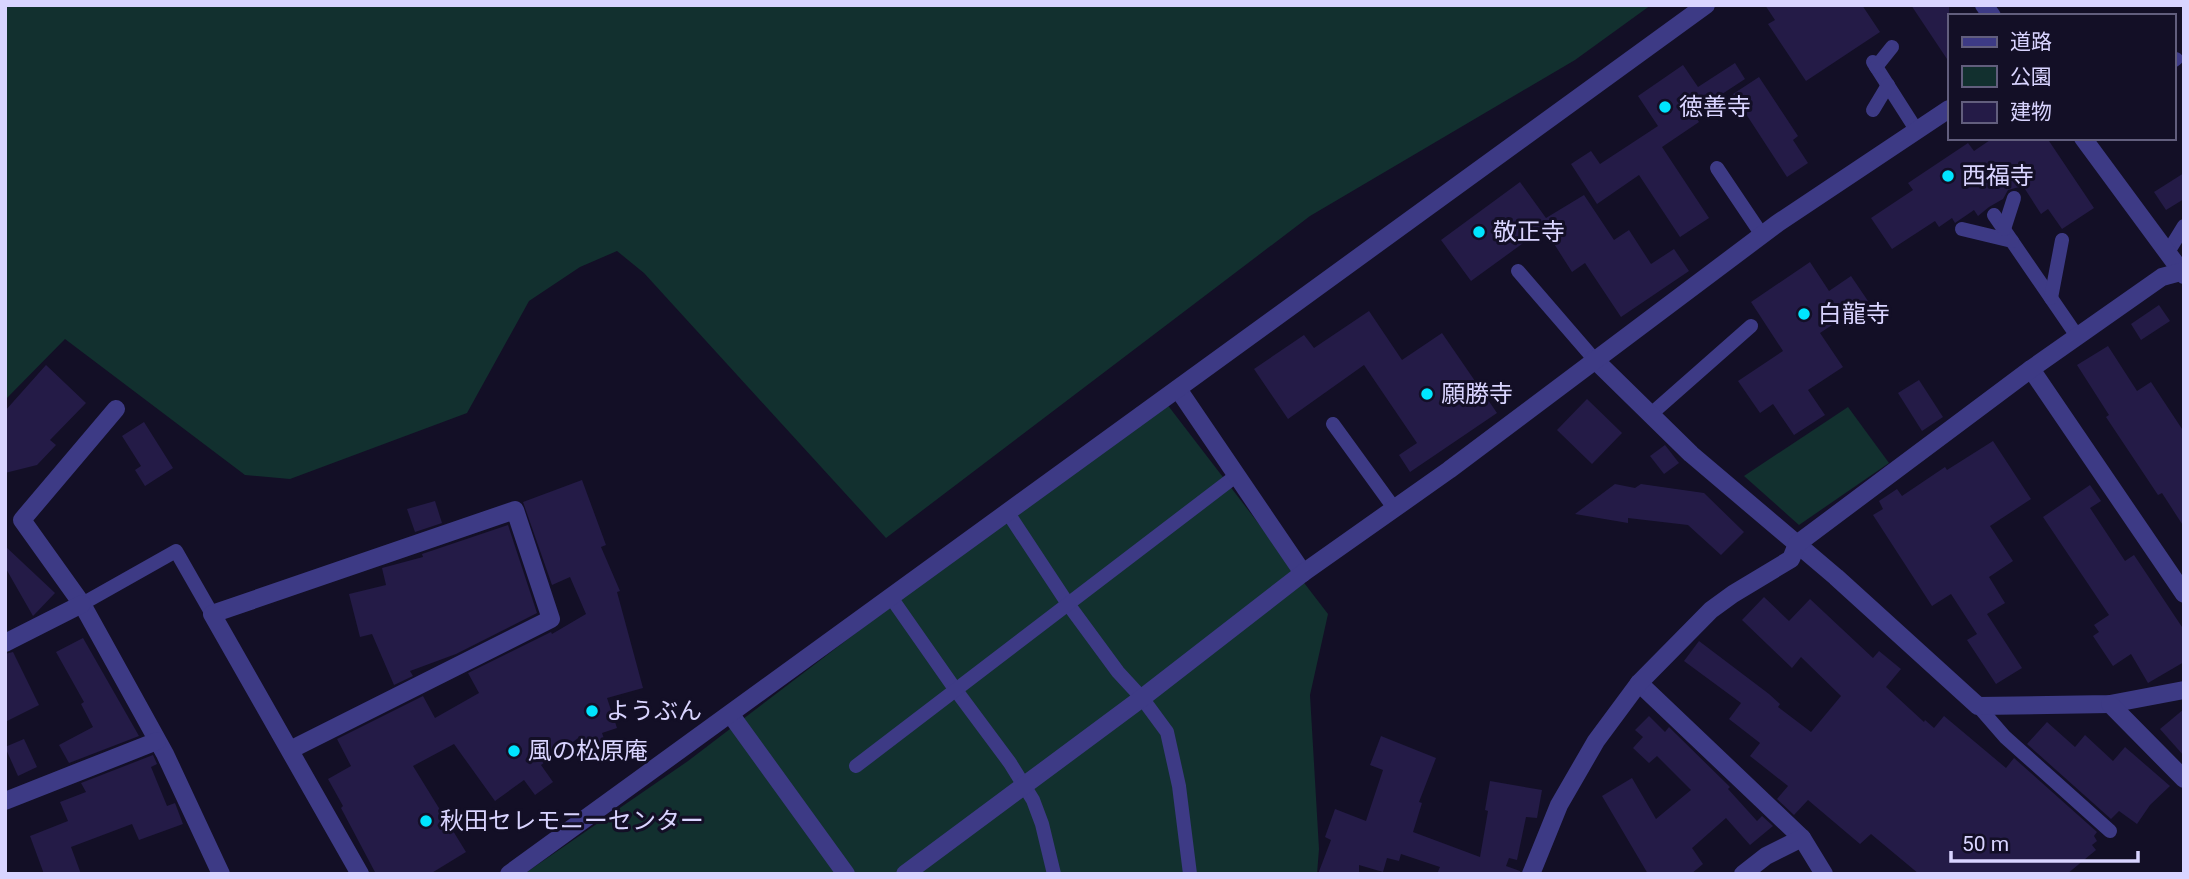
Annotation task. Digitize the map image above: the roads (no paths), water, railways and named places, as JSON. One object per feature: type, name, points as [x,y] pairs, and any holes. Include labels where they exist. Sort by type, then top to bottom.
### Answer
[{"type":"street","points":[[509,874],[1706,5]]},
{"type":"street","points":[[905,874],[1142,698],[1303,573],[1449,470],[1762,234],[1948,110]]},
{"type":"street","points":[[1531,874],[1559,805],[1596,741],[1639,683],[1711,610],[1791,559],[1797,544],[2031,369],[2162,277],[2183,273],[2084,140]]},
{"type":"street","points":[[1594,359],[1692,454],[1978,706],[2110,704],[2184,690]]},
{"type":"street","points":[[2031,369],[2184,594]]},
{"type":"street","points":[[1178,389],[1303,573]]},
{"type":"street","points":[[116,409],[22,520],[82,604],[157,741],[221,874]]},
{"type":"street","points":[[290,750],[551,619],[515,510],[212,614],[360,874]]},
{"type":"street","points":[[5,643],[82,604]]},
{"type":"street","points":[[1639,683],[1802,838],[1824,874]]},
{"type":"street","points":[[2110,704],[2184,779]]},
{"type":"street","points":[[731,715],[846,874]]},
{"type":"street","points":[[5,800],[157,741]]},
{"type":"street","points":[[1743,874],[1766,856],[1802,838]]},
{"type":"lane","points":[[1892,47],[1874,65],[1917,131]]},
{"type":"lane","points":[[1873,110],[1888,85]]},
{"type":"lane","points":[[1717,168],[1762,234]]},
{"type":"lane","points":[[2008,235],[2014,198]]},
{"type":"lane","points":[[1994,215],[2077,337]]},
{"type":"lane","points":[[2168,252],[2184,226]]},
{"type":"lane","points":[[1962,229],[2008,235]]},
{"type":"lane","points":[[2051,298],[2062,240]]},
{"type":"lane","points":[[1518,271],[1594,359]]},
{"type":"lane","points":[[1650,415],[1751,326]]},
{"type":"lane","points":[[1333,424],[1394,508]]},
{"type":"lane","points":[[856,766],[1237,475]]},
{"type":"lane","points":[[1008,513],[1068,604],[1167,732],[1181,798],[1190,874]]},
{"type":"lane","points":[[82,604],[176,551],[212,614]]},
{"type":"lane","points":[[890,596],[1010,763],[1033,800],[1042,824],[1054,874]]},
{"type":"lane","points":[[1978,706],[2004,737],[2110,831]]},
{"type":"place","name":"徳善寺","points":[[1665,107]]},
{"type":"place","name":"西福寺","points":[[1948,176]]},
{"type":"place","name":"敬正寺","points":[[1479,232]]},
{"type":"place","name":"白龍寺","points":[[1804,314]]},
{"type":"place","name":"願勝寺","points":[[1427,394]]},
{"type":"place","name":"ようぶん","points":[[592,711]]},
{"type":"place","name":"風の松原庵","points":[[514,751]]},
{"type":"place","name":"秋田セレモニーセンター","points":[[426,821]]}]
